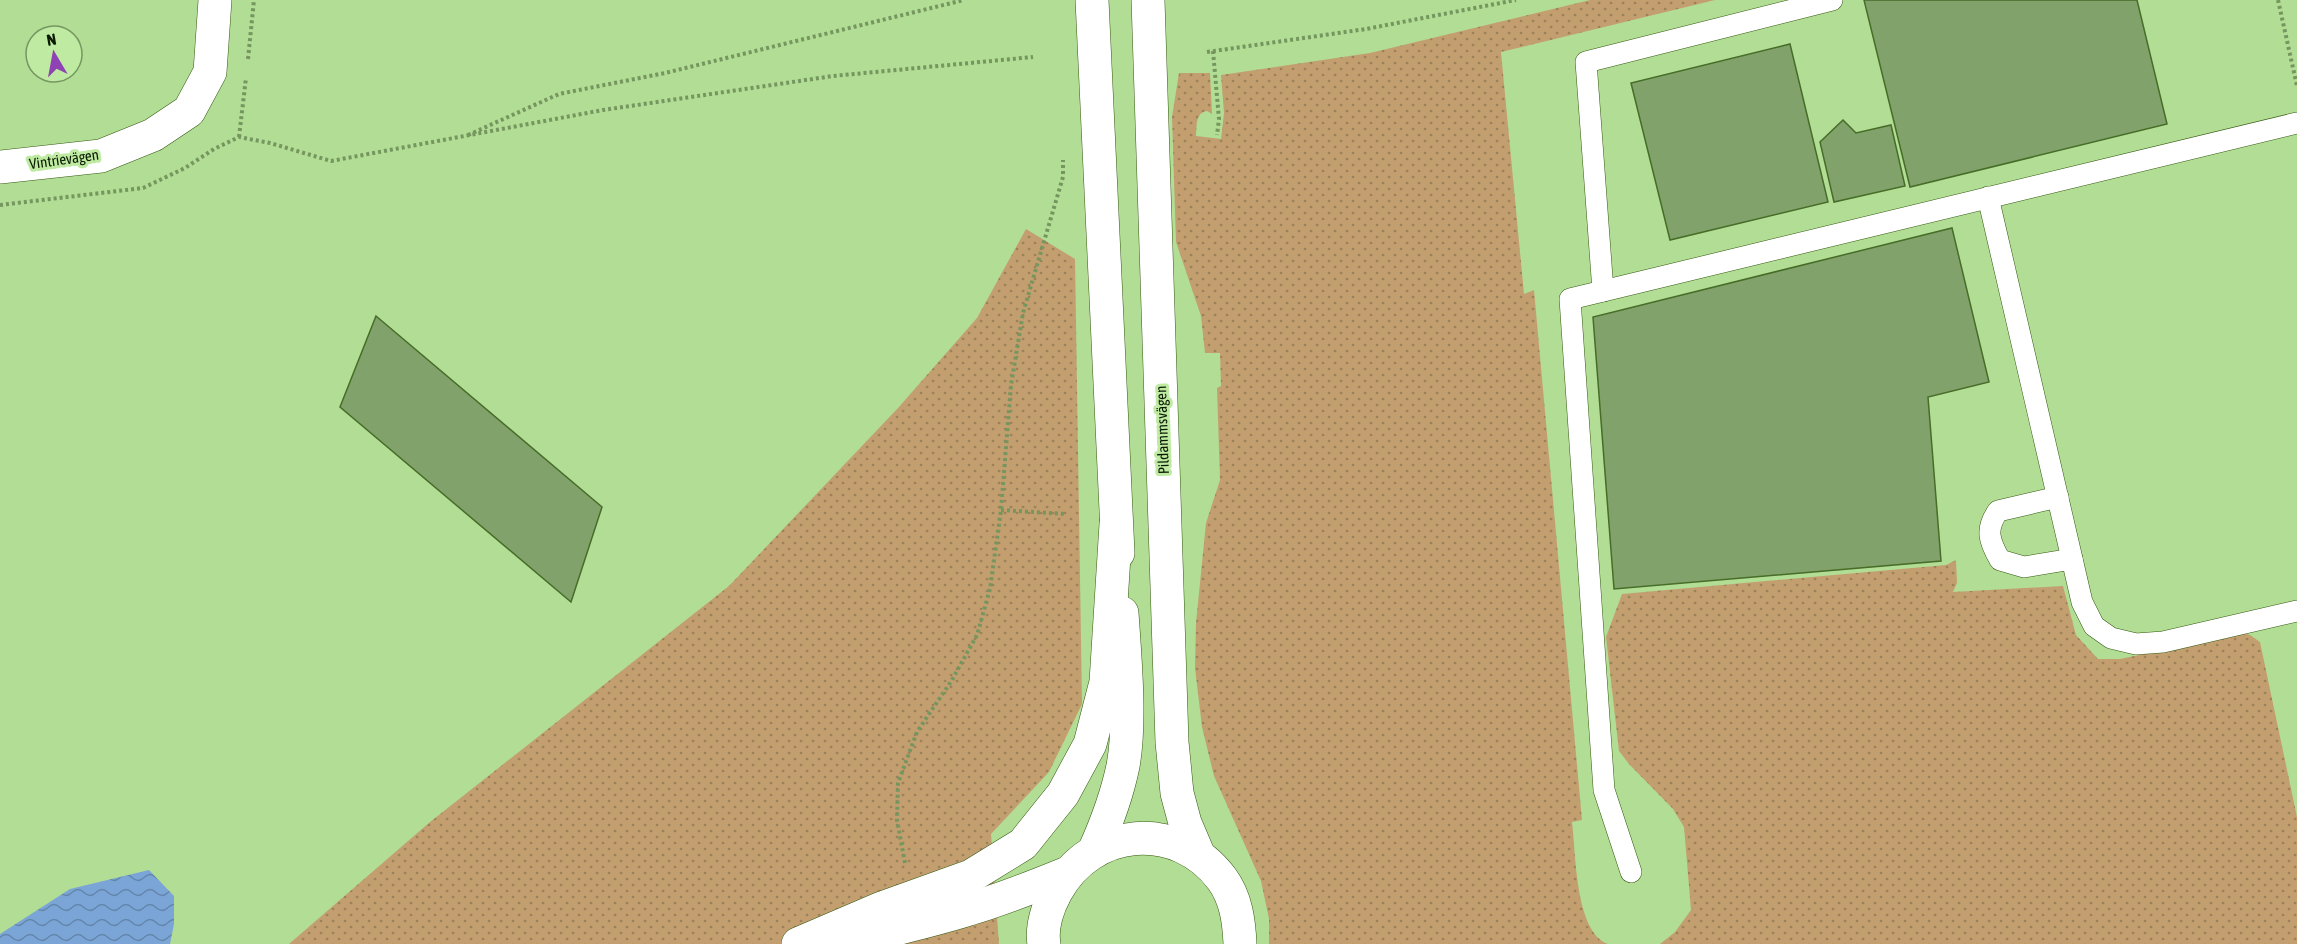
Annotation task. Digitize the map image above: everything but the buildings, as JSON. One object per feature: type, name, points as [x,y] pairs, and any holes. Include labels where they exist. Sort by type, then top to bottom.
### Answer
[{"type":"main road","name":"Vintrievägen","points":[[0,167],[101,156],[153,135],[189,111],[210,72],[215,0]]},
{"type":"main road","name":"Pildammsvägen","points":[[1092,0],[1126,721],[1123,764],[1111,812],[1095,849]]},
{"type":"main road","name":"Pildammsvägen","points":[[1148,0],[1172,742],[1177,793],[1185,823],[1199,856]]},
{"type":"main road","points":[[798,944],[882,908],[971,876],[1023,844],[1063,794],[1090,744],[1106,682],[1116,524]]},
{"type":"main road","name":"Pildammsvägen","points":[[1044,944],[1048,905],[1065,874],[1095,849],[1121,840],[1148,838],[1175,843],[1199,856],[1223,880],[1237,910],[1240,944]]},
{"type":"main road","points":[[845,944],[968,910],[1065,874]]},
{"type":"lane","points":[[1603,291],[1586,62],[1832,0]]},
{"type":"lane","points":[[1631,872],[1604,790],[1570,299],[2297,123]]},
{"type":"lane","points":[[1989,197],[2082,602],[2094,626],[2111,638],[2136,644],[2163,642],[2297,611]]},
{"type":"lane","points":[[2058,498],[1998,511],[1990,522],[1991,543],[2000,560],[2024,567],[2072,559]]},
{"type":"path","points":[[462,138],[559,94],[665,73],[964,0]]},
{"type":"path","points":[[1207,52],[1366,29],[1516,0]]},
{"type":"path","points":[[2278,0],[2297,86]]},
{"type":"path","points":[[1213,51],[1219,119],[1217,135]]},
{"type":"path","points":[[0,205],[143,188],[185,168],[214,149],[239,137],[270,143],[331,161],[603,110],[833,76],[1033,57]]},
{"type":"path","points":[[905,863],[897,820],[898,783],[917,732],[952,680],[977,635],[990,590],[1001,510],[1011,385],[1023,313],[1063,177],[1063,155]]},
{"type":"path","points":[[1001,510],[1066,514]]},
{"type":"shaded area","points":[[1590,0],[1715,0],[1501,52],[1524,294],[1534,290],[1582,820],[1572,822],[1576,872],[1583,909],[1589,924],[1597,937],[1608,944],[1269,944],[1269,919],[1261,881],[1214,776],[1202,727],[1195,668],[1196,623],[1206,523],[1220,480],[1217,388],[1221,386],[1220,353],[1205,353],[1201,316],[1176,242],[1172,117],[1179,73],[1210,73],[1212,114],[1207,111],[1200,114],[1197,120],[1196,136],[1221,139],[1224,113],[1221,75],[1370,53]]},
{"type":"shaded area","points":[[1026,229],[1075,259],[1082,704],[1049,772],[991,834],[999,944],[289,944],[430,822],[729,586],[898,408],[977,318]]},
{"type":"shaded area","points":[[1956,560],[1957,583],[1953,592],[2063,586],[2076,635],[2098,659],[2120,659],[2243,633],[2260,642],[2297,817],[2297,944],[1660,944],[1675,932],[1691,910],[1684,827],[1673,809],[1619,751],[1606,637],[1622,594],[1946,565]]},
{"type":"water","points":[[149,870],[174,896],[174,924],[170,944],[0,944],[0,934],[70,889]]}]
